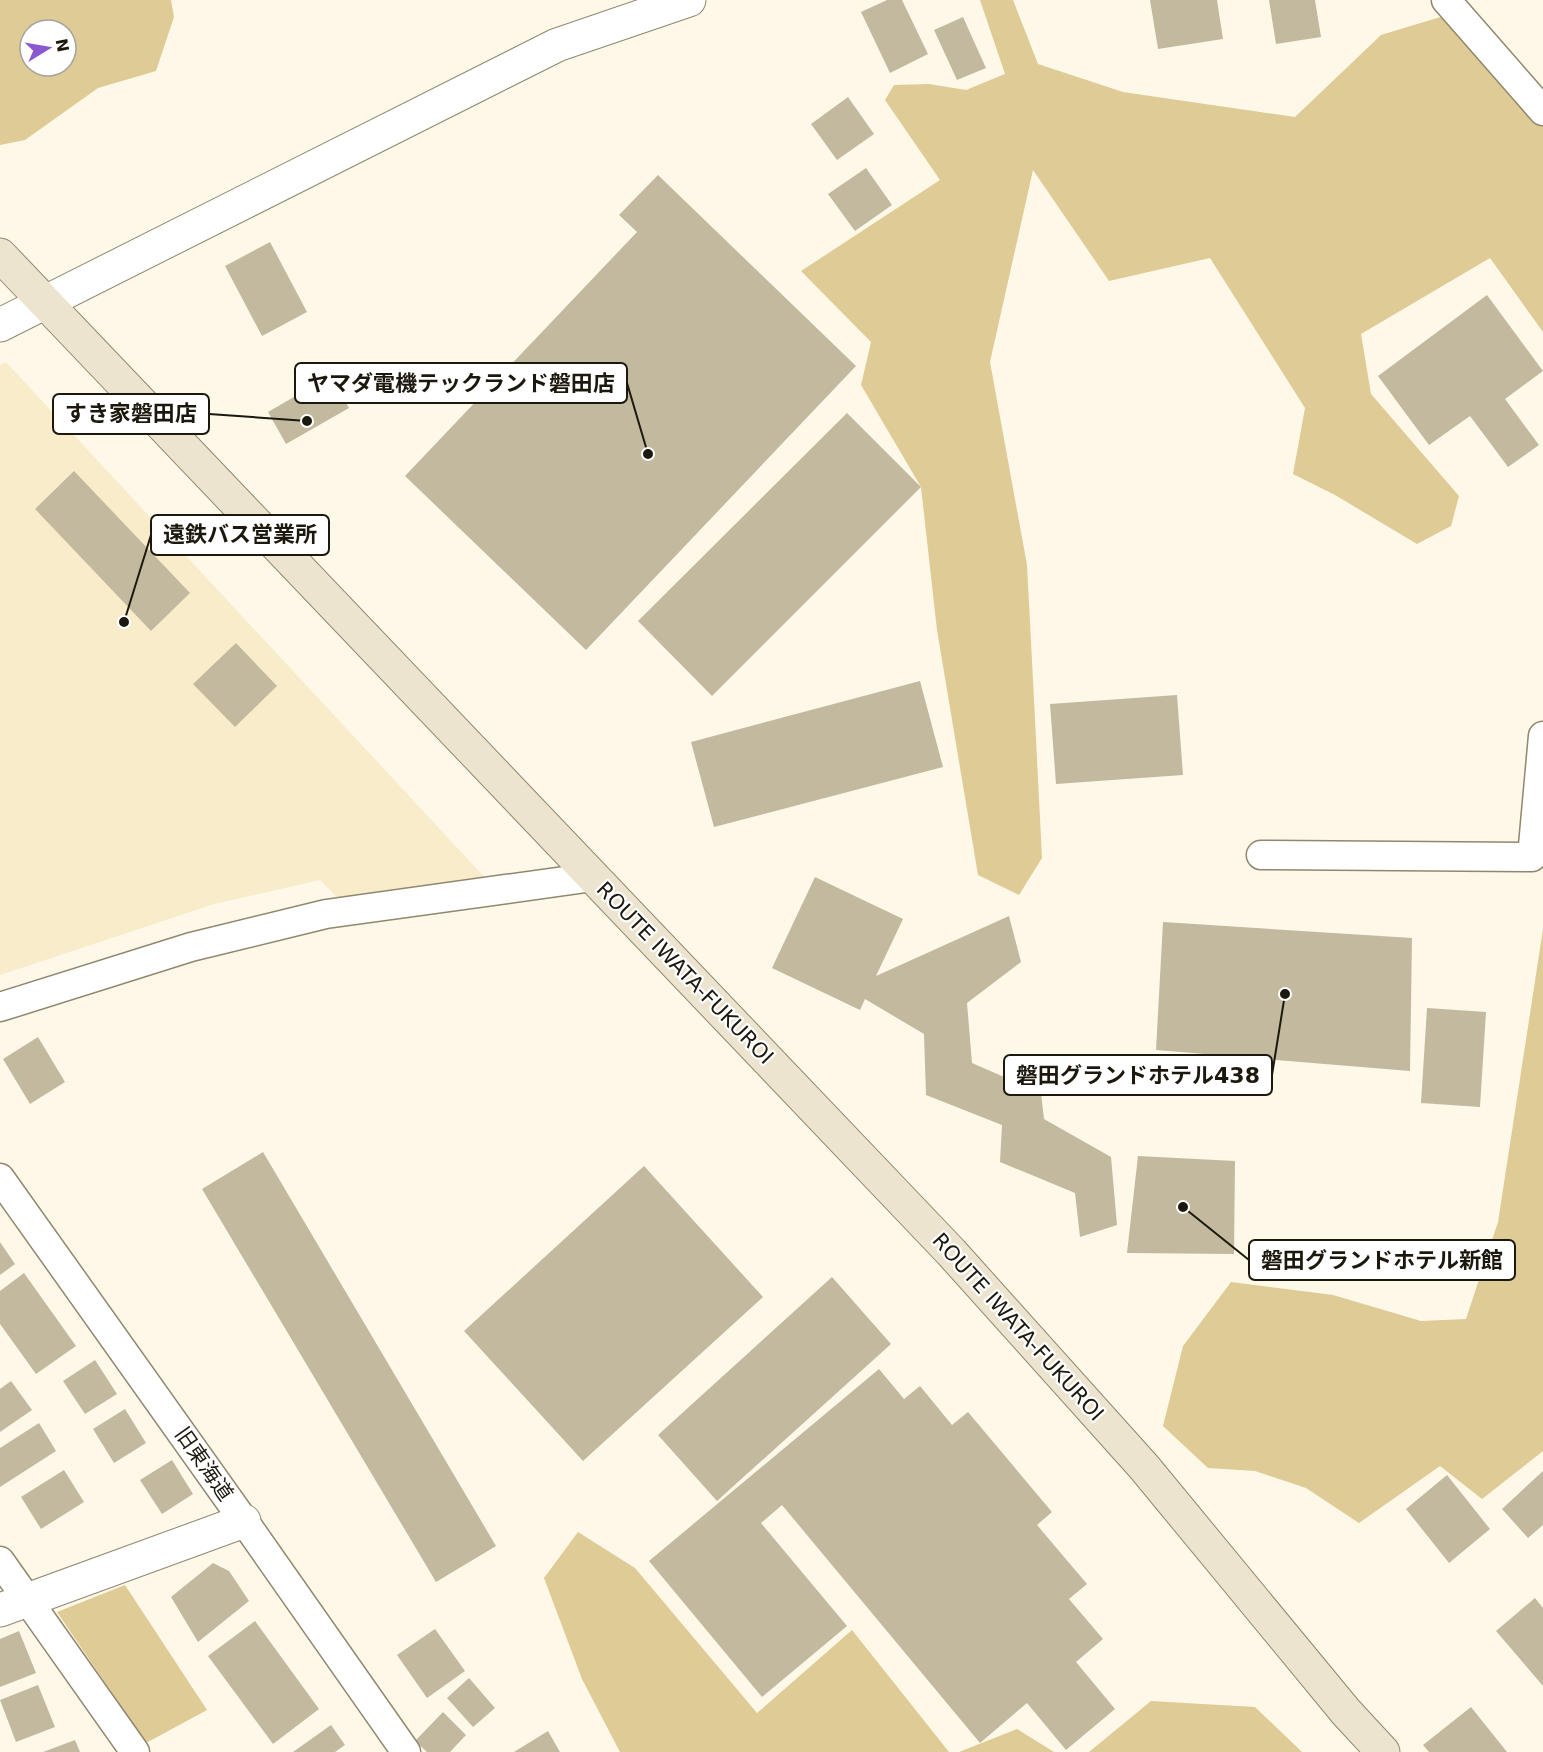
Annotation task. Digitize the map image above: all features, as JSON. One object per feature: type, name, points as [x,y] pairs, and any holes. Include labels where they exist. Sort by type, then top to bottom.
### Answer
[{"type":"main road","name":"ROUTE IWATA-FUKUROI","points":[[0,255],[958,1260],[1144,1467],[1346,1712],[1383,1752]]},
{"type":"main road","name":"ROUTE IWATA-FUKUROI","points":[[1346,1712],[1373,1752]]},
{"type":"street","points":[[0,325],[557,45],[688,0]]},
{"type":"street","points":[[1446,0],[1543,111]]},
{"type":"street","points":[[1262,855],[1532,857],[1543,736]]},
{"type":"street","points":[[0,1007],[191,947],[326,914],[593,877]]},
{"type":"street","name":"旧東海道","points":[[0,1178],[406,1752]]},
{"type":"street","points":[[14,1605],[244,1521]]},
{"type":"street","points":[[0,1561],[14,1605],[135,1752]]},
{"type":"shaded area","points":[[0,0],[171,0],[174,17],[156,71],[98,88],[25,140],[0,145]]},
{"type":"shaded area","points":[[980,0],[1013,0],[1038,64],[1123,92],[1295,117],[1381,35],[1457,12],[1543,111],[1543,332],[1490,258],[1361,334],[1371,394],[1459,496],[1451,526],[1417,544],[1335,495],[1293,474],[1305,408],[1210,258],[1109,281],[1033,170],[990,362],[1027,565],[1042,858],[1019,895],[978,875],[937,630],[921,487],[861,385],[871,342],[801,271],[940,180],[885,100],[894,85],[929,84],[966,90],[1005,74]]},
{"type":"shaded area","points":[[6,362],[489,882],[339,899],[320,880],[214,904],[0,975],[0,365]]},
{"type":"shaded area","points":[[1543,929],[1543,1451],[1482,1499],[1440,1466],[1359,1523],[1306,1488],[1255,1471],[1208,1468],[1163,1426],[1183,1346],[1231,1282],[1333,1295],[1421,1321],[1466,1319],[1498,1222]]},
{"type":"shaded area","points":[[578,1532],[635,1568],[757,1713],[852,1630],[949,1752],[620,1752],[582,1679],[544,1578]]},
{"type":"shaded area","points":[[125,1585],[207,1710],[146,1743],[57,1612]]},
{"type":"shaded area","points":[[1151,1701],[1255,1707],[1302,1752],[1089,1752]]},
{"type":"shaded area","points":[[1017,1729],[1054,1752],[959,1752]]},
{"type":"building","points":[[887,0],[902,0],[928,54],[890,73],[861,12]]},
{"type":"building","points":[[1150,0],[1217,0],[1223,39],[1158,49]]},
{"type":"building","points":[[1269,0],[1315,0],[1321,37],[1276,44]]},
{"type":"building","points":[[963,17],[986,68],[957,80],[934,30]]},
{"type":"building","points":[[848,97],[874,134],[837,160],[811,124]]},
{"type":"building","points":[[866,168],[892,205],[855,231],[828,194]]},
{"type":"building","points":[[658,175],[856,366],[586,650],[405,476],[637,232],[619,215]]},
{"type":"building","points":[[270,242],[307,312],[262,336],[225,266]]},
{"type":"building","points":[[1487,295],[1543,371],[1505,399],[1539,445],[1508,467],[1470,416],[1429,445],[1378,376]]},
{"type":"building","points":[[330,376],[349,408],[286,444],[268,412]]},
{"type":"building","points":[[847,413],[921,487],[712,696],[638,621]]},
{"type":"building","points":[[74,471],[190,593],[151,631],[35,509]]},
{"type":"building","points":[[236,643],[277,686],[235,727],[193,684]]},
{"type":"building","points":[[920,681],[943,767],[714,827],[691,742]]},
{"type":"building","points":[[1177,695],[1183,775],[1056,784],[1050,704]]},
{"type":"building","points":[[815,877],[903,919],[876,976],[1009,916],[1021,962],[967,1003],[972,1063],[1041,1093],[1044,1119],[1111,1157],[1117,1225],[1080,1237],[1075,1193],[1000,1162],[1002,1125],[926,1095],[924,1034],[865,999],[860,1010],[772,968]]},
{"type":"building","points":[[1163,922],[1412,938],[1410,1071],[1156,1050]]},
{"type":"building","points":[[1427,1008],[1486,1012],[1480,1107],[1421,1103]]},
{"type":"building","points":[[38,1037],[65,1082],[30,1104],[3,1059]]},
{"type":"building","points":[[263,1152],[496,1546],[436,1582],[202,1189]]},
{"type":"building","points":[[1138,1156],[1235,1161],[1234,1254],[1127,1253]]},
{"type":"building","points":[[644,1166],[763,1297],[583,1461],[464,1331]]},
{"type":"building","points":[[0,1242],[15,1264],[0,1275]]},
{"type":"building","points":[[24,1273],[76,1346],[36,1374],[0,1324],[0,1291]]},
{"type":"building","points":[[832,1277],[891,1344],[717,1501],[658,1435]]},
{"type":"building","points":[[95,1360],[117,1394],[85,1414],[63,1381]]},
{"type":"building","points":[[879,1369],[904,1399],[920,1386],[952,1425],[968,1412],[1052,1512],[1037,1525],[1087,1584],[1069,1599],[1103,1639],[1076,1662],[1115,1709],[1066,1750],[1027,1703],[980,1743],[782,1505],[761,1523],[847,1626],[762,1697],[649,1561]]},
{"type":"building","points":[[11,1381],[32,1410],[0,1432],[0,1389]]},
{"type":"building","points":[[125,1409],[146,1443],[114,1463],[93,1429]]},
{"type":"building","points":[[39,1423],[56,1451],[0,1487],[0,1448]]},
{"type":"building","points":[[172,1460],[193,1494],[162,1514],[140,1480]]},
{"type":"building","points":[[64,1470],[84,1502],[41,1529],[21,1497]]},
{"type":"building","points":[[1543,1471],[1543,1525],[1528,1538],[1502,1509]]},
{"type":"building","points":[[1447,1475],[1490,1529],[1449,1563],[1406,1509]]},
{"type":"building","points":[[213,1563],[229,1571],[249,1601],[198,1642],[171,1597]]},
{"type":"building","points":[[1535,1598],[1543,1608],[1543,1686],[1496,1631]]},
{"type":"building","points":[[255,1621],[319,1709],[273,1744],[208,1656]]},
{"type":"building","points":[[435,1629],[465,1671],[427,1698],[397,1655]]},
{"type":"building","points":[[19,1631],[36,1673],[0,1687],[0,1639]]},
{"type":"building","points":[[469,1678],[495,1708],[473,1727],[447,1698]]},
{"type":"building","points":[[38,1685],[55,1727],[16,1742],[0,1700]]},
{"type":"building","points":[[1471,1707],[1507,1752],[1429,1752],[1423,1745]]},
{"type":"building","points":[[443,1712],[466,1735],[450,1752],[427,1752],[415,1741]]},
{"type":"building","points":[[331,1725],[345,1745],[335,1752],[293,1752]]},
{"type":"building","points":[[548,1731],[560,1752],[514,1752]]},
{"type":"building","points":[[75,1740],[80,1752],[43,1752]]},
{"type":"place","name":"すき家磐田店","points":[[307,421]]},
{"type":"place","name":"ヤマダ電機テックランド磐田店","points":[[648,454]]},
{"type":"place","name":"遠鉄バス営業所","points":[[124,622]]},
{"type":"place","name":"磐田グランドホテル438","points":[[1285,994]]},
{"type":"place","name":"磐田グランドホテル新館","points":[[1183,1207]]}]
